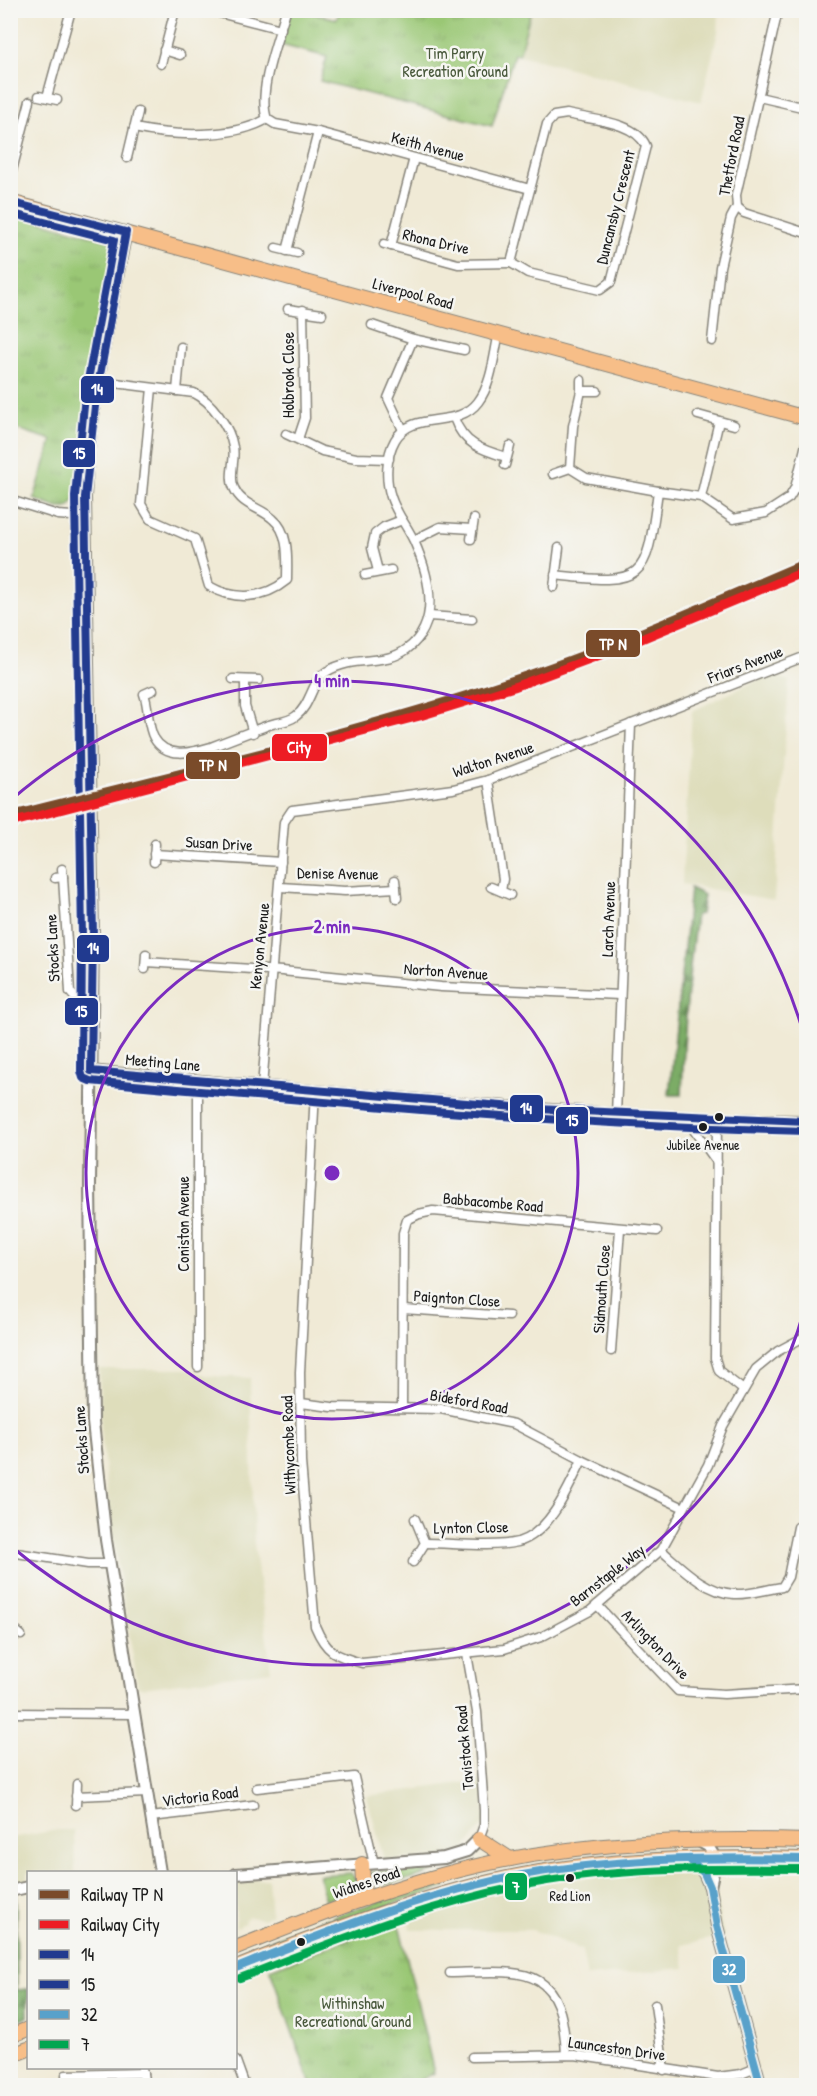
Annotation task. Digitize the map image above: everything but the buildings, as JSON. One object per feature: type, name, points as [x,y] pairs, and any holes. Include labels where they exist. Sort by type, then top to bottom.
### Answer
[{"type":"main road","name":"Liverpool Road","points":[[10,202],[807,418]]},
{"type":"main road","points":[[479,1839],[510,1859]]},
{"type":"main road","name":"Widnes Road","points":[[237,1948],[364,1899],[435,1877],[510,1859],[594,1847],[697,1840],[807,1841]]},
{"type":"main road","name":"Widnes Road","points":[[237,1968],[381,1912],[506,1878],[596,1865],[689,1859],[807,1859]]},
{"type":"main road","points":[[364,1899],[368,1864]]},
{"type":"main road","points":[[10,2036],[27,2029]]},
{"type":"main road","points":[[10,2056],[27,2049]]},
{"type":"street","points":[[57,100],[43,97],[71,10]]},
{"type":"street","points":[[161,64],[175,10]]},
{"type":"street","points":[[208,10],[281,29]]},
{"type":"street","points":[[134,128],[162,134],[184,134],[252,128],[267,119],[264,110],[264,93],[286,10]]},
{"type":"street","name":"Thetford Road","points":[[712,341],[723,252],[731,218],[737,207],[736,195],[778,10]]},
{"type":"street","points":[[165,50],[180,54]]},
{"type":"street","points":[[759,97],[807,108]]},
{"type":"street","points":[[10,178],[30,101]]},
{"type":"street","points":[[126,158],[138,112]]},
{"type":"street","name":"Duncansby Crescent","points":[[567,114],[632,130],[642,137],[646,146],[611,282],[607,287],[600,290],[528,273],[511,263],[547,124],[554,116],[567,114]]},
{"type":"street","name":"Keith Avenue","points":[[267,119],[275,124],[318,132],[530,189]]},
{"type":"street","points":[[287,251],[318,132]]},
{"type":"street","name":"Rhona Drive","points":[[414,158],[388,245],[458,264],[511,263]]},
{"type":"street","points":[[737,207],[744,213],[807,233]]},
{"type":"street","name":"Stocks Lane","points":[[126,232],[87,466],[85,517],[90,780],[93,1422],[109,1564],[160,1871]]},
{"type":"street","points":[[276,248],[297,253]]},
{"type":"street","name":"Holbrook Close","points":[[288,309],[322,314]]},
{"type":"street","name":"Holbrook Close","points":[[298,439],[305,418],[303,310]]},
{"type":"street","points":[[372,325],[413,339],[465,350]]},
{"type":"street","points":[[153,690],[144,694],[153,737],[172,753],[203,750],[296,716],[324,674],[335,667],[346,662],[377,660],[406,651],[420,638],[429,616],[427,577],[414,540],[391,497],[387,473],[388,459],[395,440],[403,429],[427,420],[454,418],[471,410],[482,395],[499,333]]},
{"type":"street","points":[[403,429],[388,398],[413,339]]},
{"type":"street","points":[[177,391],[182,347]]},
{"type":"street","points":[[570,468],[573,426],[581,391],[581,380]]},
{"type":"street","points":[[100,381],[194,393],[205,398],[229,433],[234,447],[232,485],[236,493],[242,501],[274,519],[284,536],[288,552],[287,580],[273,592],[249,596],[223,594],[209,586],[195,539],[150,519],[141,504],[152,388]]},
{"type":"street","points":[[581,391],[597,391]]},
{"type":"street","points":[[698,416],[734,425]]},
{"type":"street","points":[[454,418],[461,435],[480,449],[506,461],[510,446]]},
{"type":"street","points":[[701,497],[719,422]]},
{"type":"street","name":"Holbrook Close","points":[[286,434],[322,451],[356,458],[388,459]]},
{"type":"street","points":[[570,468],[586,478],[701,497],[733,519],[766,513],[789,498],[795,488],[807,444]]},
{"type":"street","points":[[553,474],[570,468]]},
{"type":"street","points":[[555,575],[612,580],[634,572],[642,565],[649,552],[658,491]]},
{"type":"street","points":[[10,500],[58,515],[85,517]]},
{"type":"street","points":[[471,539],[474,519]]},
{"type":"street","points":[[378,571],[372,548],[375,534],[384,527],[402,520]]},
{"type":"street","points":[[414,540],[440,527],[472,529]]},
{"type":"street","points":[[554,588],[559,548]]},
{"type":"street","points":[[365,575],[390,570]]},
{"type":"street","points":[[429,616],[472,619]]},
{"type":"street","name":"Friars Avenue","points":[[693,699],[807,656]]},
{"type":"street","points":[[233,679],[259,680]]},
{"type":"street","points":[[245,680],[245,706],[253,733]]},
{"type":"street","name":"Walton Avenue","points":[[292,810],[453,789],[488,780],[693,699]]},
{"type":"street","name":"Larch Avenue","points":[[616,1115],[631,724]]},
{"type":"street","points":[[488,780],[503,879],[501,891]]},
{"type":"street","name":"Kenyon Avenue","points":[[262,1087],[284,822],[292,810]]},
{"type":"street","name":"Susan Drive","points":[[155,844],[154,858],[281,862]]},
{"type":"street","name":"Stocks Lane","points":[[60,875],[70,992],[77,1000],[91,1001]]},
{"type":"street","name":"Denise Avenue","points":[[280,887],[345,891],[395,884],[397,898]]},
{"type":"street","points":[[492,887],[510,895]]},
{"type":"street","name":"Norton Avenue","points":[[146,961],[441,987],[620,995]]},
{"type":"street","name":"Meeting Lane","points":[[90,1071],[315,1092],[616,1115],[717,1120],[807,1121]]},
{"type":"street","name":"Coniston Avenue","points":[[198,1080],[198,1367]]},
{"type":"street","name":"Withycombe Road","points":[[315,1092],[300,1372],[302,1462],[315,1626],[322,1645],[339,1657],[362,1663],[467,1654]]},
{"type":"street","points":[[685,1118],[717,1162]]},
{"type":"street","points":[[717,1120],[715,1358],[724,1377],[742,1389]]},
{"type":"street","name":"Babbacombe Road","points":[[402,1406],[403,1233],[408,1220],[419,1214],[433,1211],[657,1231]]},
{"type":"street","name":"Sidmouth Close","points":[[611,1351],[620,1229]]},
{"type":"street","name":"Paignton Close","points":[[403,1309],[509,1316]]},
{"type":"street","name":"Barnstaple Way","points":[[467,1654],[504,1649],[541,1637],[597,1605],[661,1550],[708,1465],[723,1426],[742,1389],[768,1358],[807,1336]]},
{"type":"street","name":"Bideford Road","points":[[301,1403],[333,1407],[402,1406],[441,1409],[514,1424],[582,1460],[684,1508]]},
{"type":"street","name":"Lynton Close","points":[[425,1543],[519,1542],[545,1525],[559,1506],[582,1460]]},
{"type":"street","name":"Lynton Close","points":[[415,1519],[425,1543]]},
{"type":"street","points":[[661,1550],[695,1578],[721,1591],[736,1594],[782,1587],[788,1577],[798,1527]]},
{"type":"street","name":"Lynton Close","points":[[413,1562],[425,1543]]},
{"type":"street","points":[[10,1552],[88,1564],[109,1564]]},
{"type":"street","name":"Arlington Drive","points":[[597,1605],[678,1691],[724,1694],[807,1689]]},
{"type":"street","points":[[10,1626],[21,1635]]},
{"type":"street","name":"Tavistock Road","points":[[467,1654],[477,1712],[484,1810],[484,1826],[479,1839]]},
{"type":"street","points":[[10,1713],[134,1714]]},
{"type":"street","points":[[257,1788],[354,1776],[368,1864]]},
{"type":"street","points":[[77,1784],[76,1801],[147,1793]]},
{"type":"street","name":"Victoria Road","points":[[151,1816],[253,1805]]},
{"type":"street","points":[[237,1874],[444,1858],[467,1851],[479,1839]]},
{"type":"street","points":[[697,1840],[708,1846],[716,1859],[710,1887]]},
{"type":"street","points":[[689,1859],[704,1873],[710,1887],[717,1926],[761,2085]]},
{"type":"street","points":[[10,1891],[27,1887]]},
{"type":"street","points":[[450,1973],[516,1972],[538,1981],[554,1997],[562,2012],[566,2055]]},
{"type":"street","points":[[655,2005],[664,2070]]},
{"type":"street","name":"Launceston Drive","points":[[472,2056],[566,2055],[725,2077],[756,2068]]},
{"type":"street","points":[[237,2064],[244,2085]]},
{"type":"street","points":[[66,2075],[79,2071],[143,2070],[145,2085]]},
{"type":"shaded area","points":[[531,11],[719,11],[718,32],[701,102],[519,55]]},
{"type":"shaded area","points":[[771,674],[789,681],[774,900],[682,884],[692,711]]},
{"type":"shaded area","points":[[99,1369],[186,1369],[209,1376],[250,1378],[254,1543],[271,1671],[138,1687],[110,1517],[101,1430]]},
{"type":"shaded area","points":[[484,1780],[487,1819],[464,1850],[446,1856],[384,1860],[367,1796]]},
{"type":"shaded area","points":[[58,1830],[74,1830],[75,1871],[27,1871],[27,1880],[11,1885],[11,1838]]},
{"type":"shaded area","points":[[704,1864],[710,1869],[724,1936],[681,1945],[685,1968],[587,1977],[582,1950],[533,1930],[410,1930],[408,1914],[496,1889]]},
{"type":"shaded area","points":[[268,1879],[271,1915],[263,1919],[249,1917],[244,1920],[245,1923],[237,1927],[237,1880]]},
{"type":"green space","name":"Tim Parry Recreation Ground","points":[[291,11],[303,11],[337,19],[339,11],[531,11],[519,55],[514,54],[492,126],[320,81],[327,57],[281,45]]},
{"type":"green space","points":[[11,213],[117,243],[75,500],[67,508],[58,508],[34,499],[52,440],[17,429],[11,451]]},
{"type":"green space","points":[[690,888],[704,895],[701,914],[696,915],[693,938],[682,1095],[669,1095]]},
{"type":"green space","points":[[439,1867],[406,1880],[383,1884],[369,1883],[372,1872]]},
{"type":"green space","points":[[350,1873],[356,1879],[354,1888],[325,1901],[319,1875]]},
{"type":"green space","points":[[444,1880],[446,1887],[334,1923],[332,1917]]},
{"type":"green space","points":[[16,1892],[17,1990],[27,1989],[27,2017],[11,2024],[10,1894]]},
{"type":"green space","points":[[328,1918],[330,1924],[256,1953],[255,1946]]},
{"type":"green space","name":"Withinshaw Recreational Ground","points":[[398,1920],[434,2073],[412,2085],[311,2085],[270,1969]]},
{"type":"transit line","name":"14","points":[[10,202],[126,232],[96,397],[85,497],[93,936],[91,1071],[537,1109],[806,1121]]},
{"type":"transit line","name":"15","points":[[10,213],[114,240],[85,396],[75,496],[82,936],[81,1071],[83,1078],[90,1081],[447,1112],[626,1124],[806,1131]]},
{"type":"transit line","points":[[10,816],[262,753],[449,701],[586,654],[806,563]]},
{"type":"transit line","name":"32","points":[[689,1859],[704,1873],[710,1887],[717,1926],[761,2086]]},
{"type":"transit line","name":"32","points":[[237,1968],[336,1929],[404,1906],[507,1878],[581,1866],[656,1860],[806,1859]]},
{"type":"transit line","name":"7","points":[[240,1978],[391,1921],[507,1888],[579,1877],[644,1871],[806,1869]]},
{"type":"rail line","name":"City","points":[[10,823],[420,716],[514,687],[622,647],[806,571]]},
{"type":"place","name":"Jubilee Avenue","points":[[703,1127]]},
{"type":"place","name":"Red Lion","points":[[570,1878]]}]
